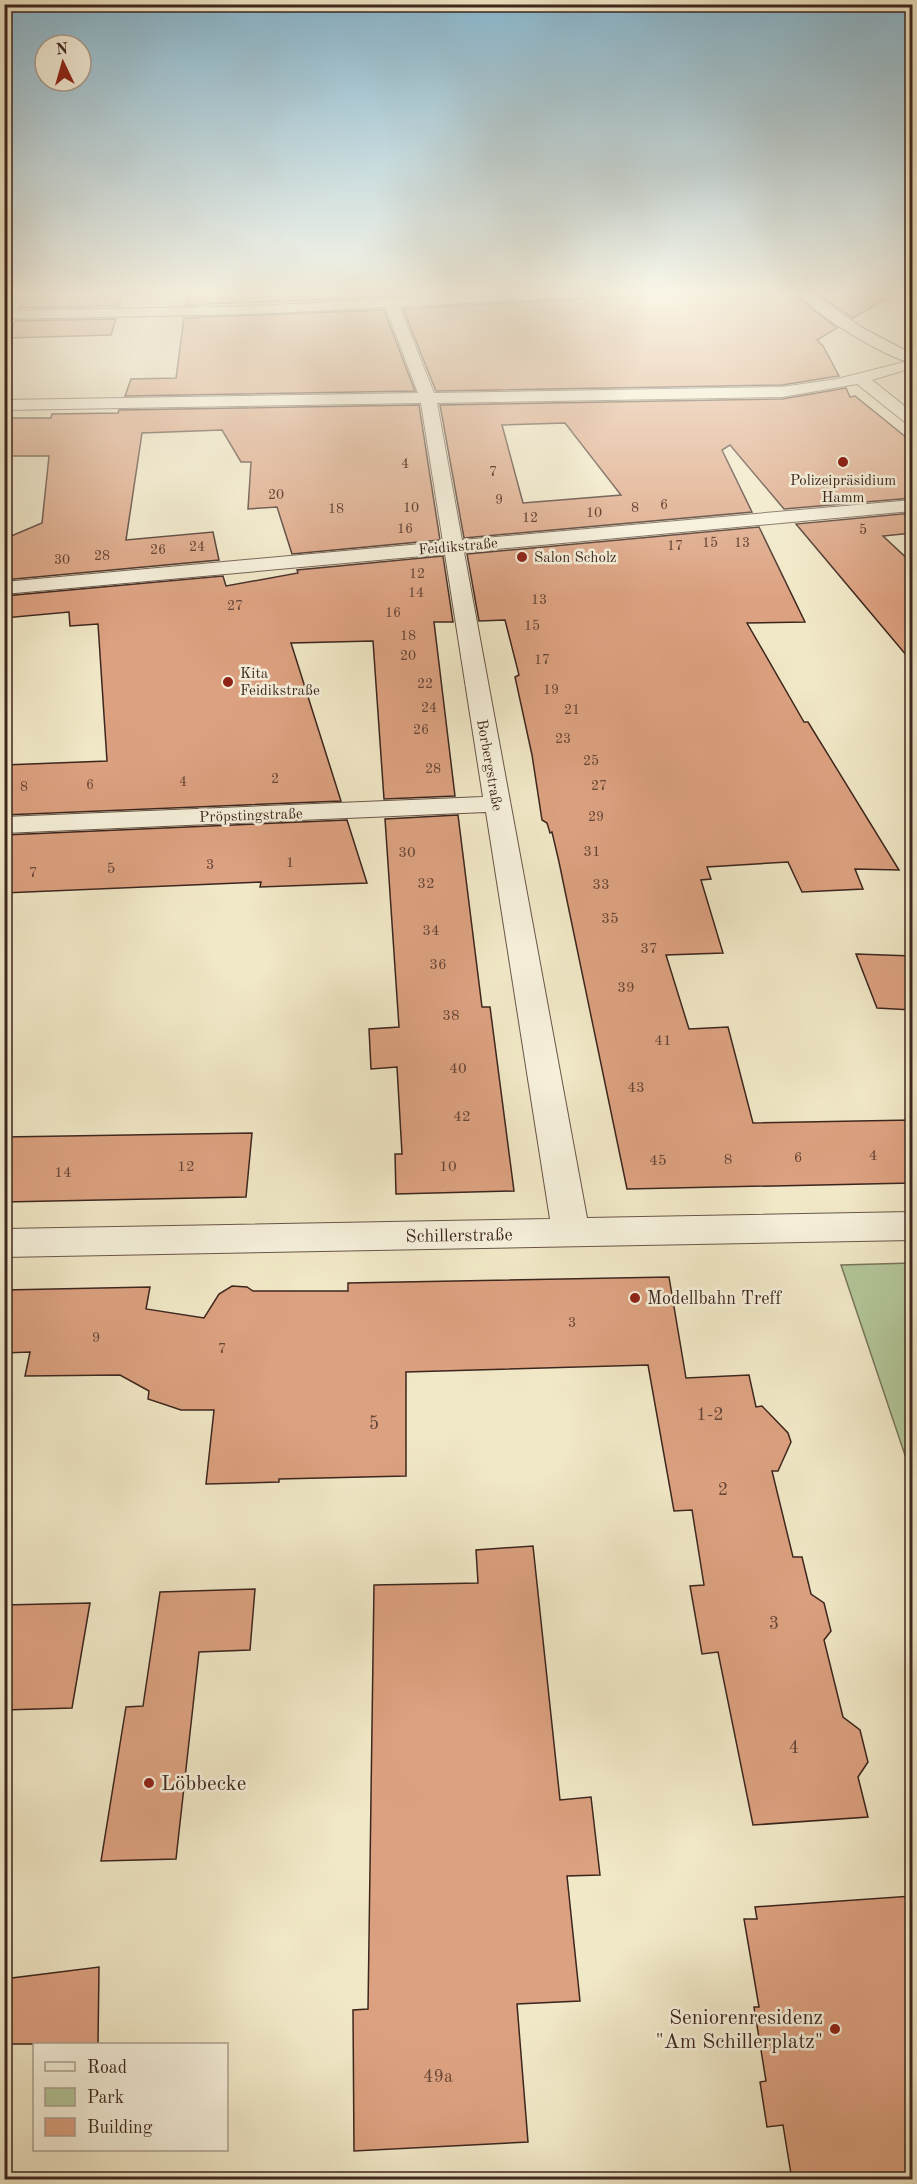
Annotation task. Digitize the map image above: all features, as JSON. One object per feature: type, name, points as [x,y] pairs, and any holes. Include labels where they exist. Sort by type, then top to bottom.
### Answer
[{"type":"street","name":"Borbergstraße","points":[[426,395],[571,1233]]},
{"type":"street","points":[[4,405],[634,395]]},
{"type":"street","points":[[881,395],[912,420]]},
{"type":"street","name":"Feidikstraße","points":[[4,588],[912,505]]},
{"type":"street","name":"Pröpstingstraße","points":[[4,825],[497,804]]},
{"type":"street","name":"Schillerstraße","points":[[4,1243],[912,1226]]},
{"type":"green space","points":[[912,1263],[912,1476],[841,1265]]},
{"type":"building","points":[[125,395],[188,395],[125,396]]},
{"type":"building","points":[[806,395],[855,396],[912,442],[912,498],[784,509],[730,445],[722,450],[752,512],[464,538],[440,405],[782,399]],"holes":[[[565,423],[621,495],[523,503],[502,425]]]},
{"type":"building","points":[[419,405],[440,540],[292,554],[277,507],[248,509],[251,462],[241,462],[222,430],[142,433],[126,540],[213,532],[219,560],[4,580],[4,539],[42,523],[49,456],[4,456],[4,418],[51,418],[52,414],[118,413],[119,410]]},
{"type":"building","points":[[912,513],[912,533],[883,536],[912,563],[912,662],[796,524]]},
{"type":"building","points":[[759,527],[805,622],[747,623],[804,722],[808,722],[899,870],[855,869],[863,889],[802,892],[788,862],[707,867],[711,879],[701,880],[723,953],[666,955],[689,1029],[728,1027],[753,1123],[912,1120],[912,1183],[627,1189],[559,862],[552,832],[550,833],[547,823],[542,820],[532,755],[515,677],[519,675],[505,620],[479,621],[467,554]]},
{"type":"building","points":[[443,556],[453,622],[434,622],[455,796],[384,799],[373,641],[291,643],[341,801],[4,815],[4,765],[107,761],[98,624],[70,626],[69,612],[4,618],[4,596],[223,576],[226,586],[298,573],[297,570]]},
{"type":"building","points":[[458,815],[482,1007],[490,1007],[514,1191],[396,1194],[395,1154],[402,1154],[397,1067],[371,1069],[369,1029],[399,1027],[385,819]]},
{"type":"building","points":[[347,820],[367,883],[260,887],[261,882],[4,893],[4,835]]},
{"type":"building","points":[[856,954],[912,956],[912,1010],[877,1008]]},
{"type":"building","points":[[252,1133],[246,1197],[4,1202],[4,1137]]},
{"type":"building","points":[[669,1277],[686,1378],[749,1375],[756,1407],[762,1406],[788,1433],[791,1442],[778,1471],[772,1471],[793,1557],[802,1557],[811,1594],[824,1603],[831,1631],[824,1640],[843,1717],[860,1730],[868,1762],[858,1777],[868,1817],[753,1825],[718,1652],[702,1654],[690,1586],[704,1585],[692,1510],[674,1511],[648,1365],[406,1372],[406,1476],[279,1479],[279,1482],[206,1484],[214,1410],[181,1410],[148,1399],[149,1391],[120,1375],[25,1376],[30,1352],[4,1353],[4,1290],[150,1287],[146,1309],[204,1318],[219,1294],[232,1286],[247,1287],[253,1291],[348,1291],[348,1283]]},
{"type":"building","points":[[533,1546],[560,1800],[591,1797],[600,1875],[567,1876],[580,2001],[517,2004],[528,2142],[354,2151],[353,2010],[368,2009],[374,1585],[478,1583],[476,1550]]},
{"type":"building","name":"Löbbecke","points":[[255,1589],[250,1650],[199,1652],[176,1859],[101,1861],[126,1707],[143,1706],[160,1592]]},
{"type":"building","points":[[90,1603],[72,1708],[4,1710],[4,1605]]},
{"type":"building","name":"Seniorenresidenz \"Am Schillerplatz\"","points":[[912,1896],[912,2180],[792,2180],[783,2125],[767,2127],[760,2082],[766,2081],[754,2007],[759,2007],[744,1919],[757,1919],[755,1907]]},
{"type":"building","points":[[99,1967],[98,2043],[4,2044],[4,1979]]},
{"type":"place","name":"Polizeipräsidium Hamm","points":[[843,462]]},
{"type":"place","name":"Salon Scholz","points":[[522,557]]},
{"type":"place","name":"Kita Feidikstraße","points":[[228,682]]},
{"type":"place","name":"Modellbahn Treff","points":[[635,1298]]},
{"type":"place","name":"Löbbecke","points":[[149,1783]]},
{"type":"place","name":"Seniorenresidenz \"Am Schillerplatz\"","points":[[835,2029]]}]
